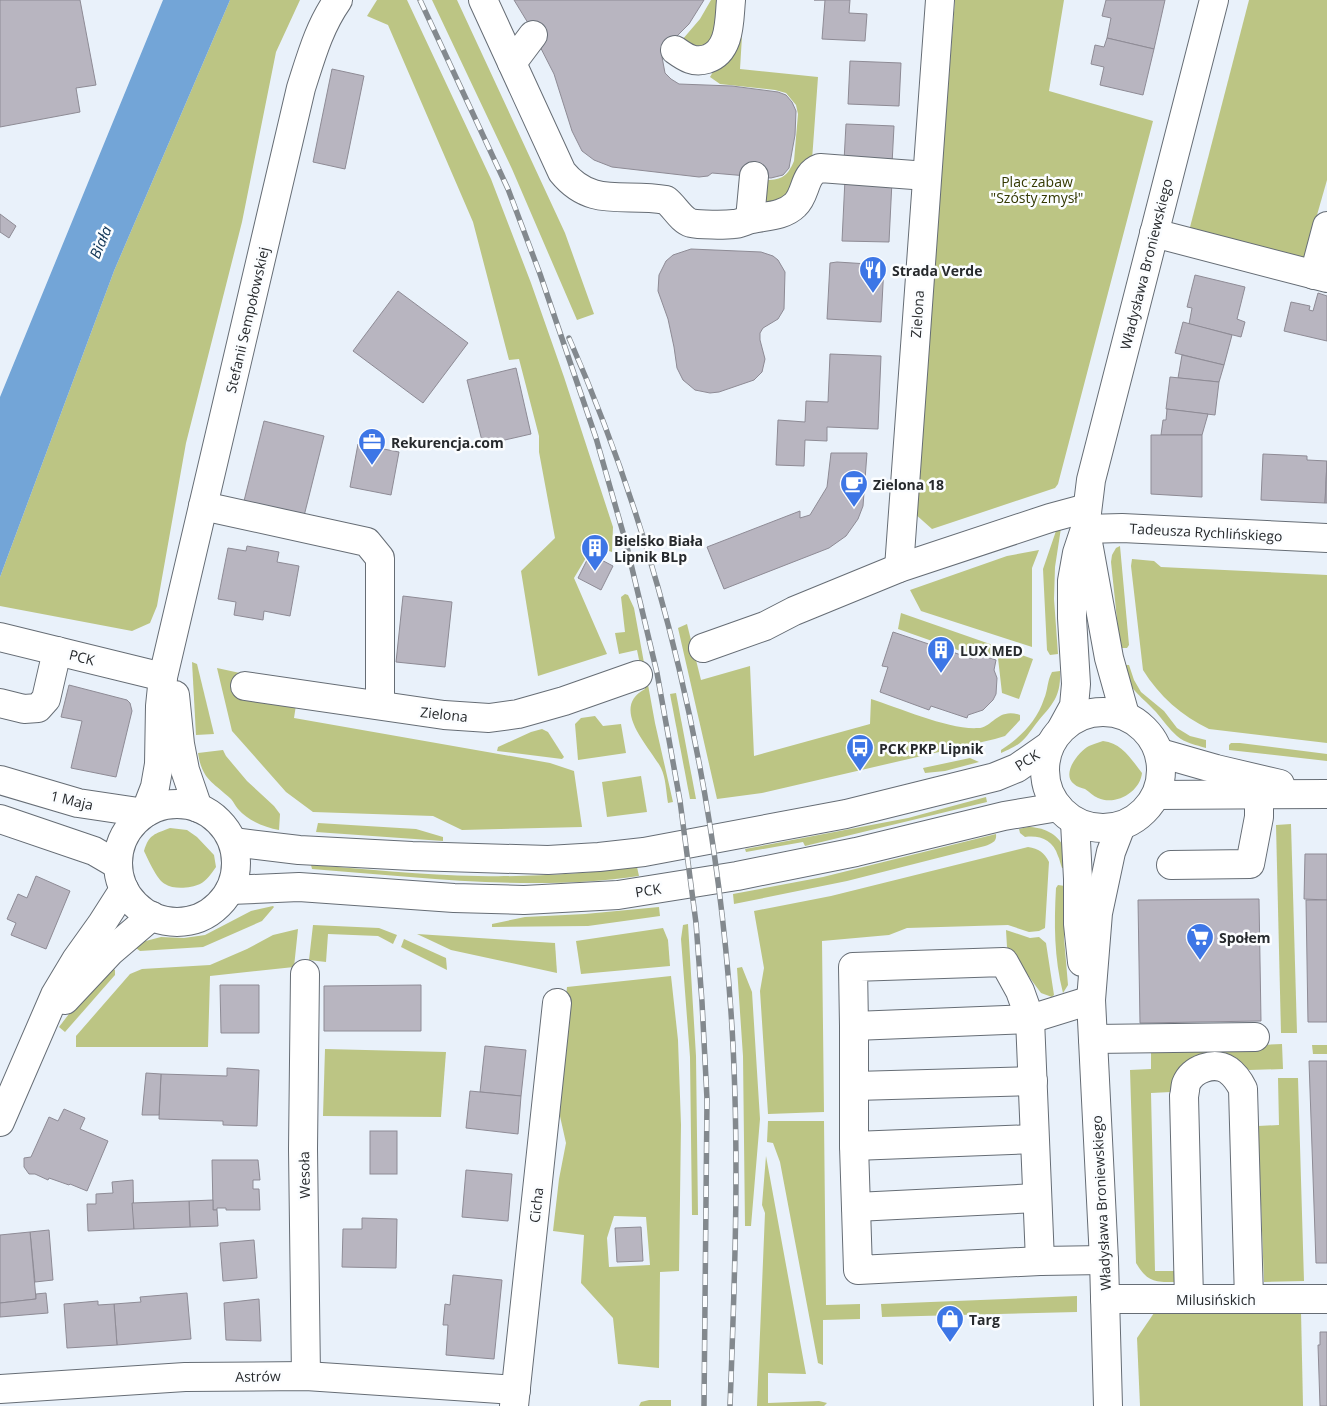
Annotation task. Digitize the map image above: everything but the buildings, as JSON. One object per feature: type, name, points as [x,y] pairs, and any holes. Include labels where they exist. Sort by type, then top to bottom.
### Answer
[{"type":"street","name":"Stefanii Sempołowskiej","points":[[145,813],[155,787],[159,755],[160,706],[163,677],[302,88],[314,45],[330,10],[338,0]]},
{"type":"street","points":[[483,0],[562,172],[571,182],[593,195],[657,198],[666,200],[680,215],[692,223],[734,224],[783,213],[792,208],[801,197],[809,175],[820,168],[927,176]]},
{"type":"street","points":[[675,50],[692,60],[699,70],[711,57],[722,49],[728,30],[731,0]]},
{"type":"street","name":"Zielona","points":[[898,568],[940,0]]},
{"type":"street","name":"Władysława Broniewskiego","points":[[1056,736],[1074,706],[1076,684],[1072,582],[1086,518],[1091,480],[1214,0]]},
{"type":"street","points":[[512,63],[532,36]]},
{"type":"street","points":[[750,219],[754,176]]},
{"type":"street","points":[[1154,233],[1321,276],[1327,226]]},
{"type":"street","points":[[203,506],[367,542],[380,558],[380,705]]},
{"type":"street","points":[[703,648],[766,626],[794,611],[898,568],[1050,518],[1086,518]]},
{"type":"street","name":"Władysława Broniewskiego","points":[[1086,518],[1110,658],[1125,715]]},
{"type":"street","name":"Tadeusza Rychlińskiego","points":[[1086,518],[1122,528],[1327,538]]},
{"type":"street","name":"PCK","points":[[0,637],[163,677]]},
{"type":"street","name":"Stefanii Sempołowskiej","points":[[170,646],[180,744],[185,770],[198,808]]},
{"type":"street","points":[[0,703],[24,709],[38,708],[46,699],[57,651]]},
{"type":"street","name":"Zielona","points":[[246,686],[444,715],[490,718],[518,714],[564,701],[638,675]]},
{"type":"street","points":[[1099,712],[1125,715],[1146,730],[1160,753],[1162,774],[1156,796],[1142,814],[1121,826],[1098,828],[1067,814],[1047,788],[1045,766],[1056,736],[1079,717],[1099,712]]},
{"type":"street","name":"PCK","points":[[233,842],[299,850],[488,859],[548,860],[644,852],[846,814],[994,777],[1017,768],[1056,736]]},
{"type":"street","points":[[1160,753],[1216,769],[1325,794]]},
{"type":"street","name":"1 Maja","points":[[0,780],[78,803],[145,813]]},
{"type":"street","points":[[1156,796],[1325,794]]},
{"type":"street","points":[[1171,865],[1250,864],[1259,817],[1260,795]]},
{"type":"street","points":[[0,819],[94,852],[121,877],[136,905],[152,916],[174,922],[196,919],[216,908],[230,890],[237,866],[233,842],[225,827],[213,816],[198,808],[178,804],[158,807],[145,813],[134,822],[122,842],[121,877],[101,925],[71,967],[55,995],[0,1122]]},
{"type":"street","name":"Władysława Broniewskiego","points":[[1067,814],[1078,880],[1078,924],[1081,954],[1091,1000]]},
{"type":"street","name":"PCK","points":[[230,890],[299,887],[454,898],[524,900],[618,895],[738,876],[856,852],[1004,816],[1067,814]]},
{"type":"street","name":"Władysława Broniewskiego","points":[[1108,1406],[1104,1260],[1091,1000],[1098,913],[1111,852],[1121,826]]},
{"type":"street","points":[[34,1040],[63,1002],[87,976],[111,951],[152,916]]},
{"type":"street","points":[[1040,1261],[1030,1020],[1020,992],[1004,962],[853,967],[854,1146],[858,1270],[1040,1261],[1104,1260]]},
{"type":"street","name":"Wesoła","points":[[305,974],[303,1148],[306,1376]]},
{"type":"street","points":[[854,1026],[1030,1020],[1091,1000]]},
{"type":"street","name":"Cicha","points":[[515,1398],[557,1003]]},
{"type":"street","points":[[1093,1039],[1255,1036]]},
{"type":"street","points":[[1189,1299],[1184,1096],[1186,1084],[1193,1075],[1201,1069],[1214,1066],[1226,1069],[1238,1079],[1243,1089],[1249,1299]]},
{"type":"street","points":[[855,1086],[1033,1081]]},
{"type":"street","points":[[854,1146],[1034,1139]]},
{"type":"street","points":[[856,1207],[1037,1198]]},
{"type":"street","name":"Milusińskich","points":[[1105,1299],[1327,1299]]},
{"type":"street","name":"Astrów","points":[[0,1389],[185,1377],[306,1376],[515,1398]]},
{"type":"green space","points":[[230,0],[300,0],[276,52],[242,222],[186,443],[157,606],[150,623],[132,631],[0,606],[0,577],[114,271]]},
{"type":"green space","points":[[377,0],[407,0],[491,179],[531,283],[564,377],[613,527],[612,552],[593,546],[574,578],[607,654],[538,676],[521,571],[555,538],[539,452],[539,436],[519,359],[509,360],[473,222],[388,25],[367,16]]},
{"type":"green space","points":[[432,0],[457,0],[565,233],[594,314],[577,320],[512,169]]},
{"type":"green space","points":[[711,0],[720,0],[718,28],[708,44],[701,46],[682,40],[700,19]]},
{"type":"green space","name":"Plac zabaw \"Szósty zmysł\"","points":[[955,0],[1064,0],[1049,91],[1153,121],[1058,484],[1055,488],[932,529],[914,513]]},
{"type":"green space","points":[[1249,0],[1327,0],[1327,180],[1303,264],[1189,231]]},
{"type":"green space","points":[[742,36],[740,69],[818,77],[812,160],[788,198],[773,205],[765,201],[764,180],[782,177],[789,171],[794,161],[798,114],[796,105],[786,93],[720,84],[710,77],[735,52]]},
{"type":"green space","points":[[1057,528],[1061,528],[1055,567],[1054,599],[1058,654],[1050,655],[1047,650],[1043,569]]},
{"type":"green space","points":[[1120,546],[1129,645],[1127,648],[1120,648],[1111,562],[1112,555],[1116,548]]},
{"type":"green space","points":[[1039,550],[1032,568],[1032,647],[921,611],[910,590],[1007,556]]},
{"type":"green space","points":[[1132,559],[1154,561],[1161,567],[1327,575],[1327,743],[1209,729],[1180,711],[1164,697],[1143,670],[1131,566]]},
{"type":"green space","points":[[625,594],[628,595],[634,608],[655,723],[673,802],[668,803],[663,772],[635,728],[631,717],[631,706],[635,697],[645,689],[637,650],[619,654],[615,633],[625,632],[621,597]]},
{"type":"green space","points":[[901,613],[1033,659],[1019,699],[1002,693],[998,658],[974,649],[972,655],[898,629]]},
{"type":"green space","points":[[687,624],[701,680],[750,666],[754,756],[870,724],[871,699],[924,718],[966,728],[983,727],[1001,716],[1012,713],[1020,715],[1020,720],[1005,736],[995,739],[762,793],[717,799],[678,628]]},
{"type":"green space","points":[[192,662],[197,664],[214,734],[196,735]]},
{"type":"green space","points":[[1122,665],[1129,665],[1134,680],[1141,692],[1164,711],[1177,728],[1190,736],[1206,740],[1206,748],[1187,742],[1174,733],[1131,686]]},
{"type":"green space","points":[[217,668],[299,686],[294,718],[550,763],[574,771],[582,827],[462,830],[433,816],[313,812],[286,792],[232,731]]},
{"type":"green space","points":[[1060,671],[1056,698],[1023,740],[1001,753],[1001,750],[1015,740],[1032,722],[1041,707],[1052,672]]},
{"type":"green space","points":[[676,693],[696,799],[690,799],[670,694]]},
{"type":"green space","points":[[595,716],[603,726],[621,724],[626,753],[578,760],[575,724],[581,718]]},
{"type":"green space","points":[[542,729],[548,732],[564,757],[562,759],[497,751],[498,747]]},
{"type":"green space","points":[[1103,741],[1110,742],[1121,748],[1142,773],[1137,786],[1126,796],[1119,799],[1105,800],[1098,798],[1075,785],[1070,780],[1070,769],[1080,753],[1089,746]]},
{"type":"green space","points":[[1231,743],[1327,754],[1327,761],[1229,750]]},
{"type":"green space","points":[[223,750],[247,781],[280,814],[279,830],[247,817],[205,775],[198,753]]},
{"type":"green space","points":[[970,758],[979,762],[945,771],[925,773],[923,768]]},
{"type":"green space","points":[[641,776],[647,812],[607,817],[602,782]]},
{"type":"green space","points":[[986,797],[987,802],[805,846],[803,842],[746,852],[745,849],[908,818]]},
{"type":"green space","points":[[318,823],[416,829],[443,837],[443,841],[316,832]]},
{"type":"green space","points":[[1291,824],[1297,1033],[1281,1033],[1276,825]]},
{"type":"green space","points":[[1028,827],[1039,828],[1058,838],[1064,848],[1067,868],[1062,868],[1056,851],[1049,842],[1041,838],[1025,837],[1020,833],[1019,829]]},
{"type":"green space","points":[[170,828],[187,830],[197,837],[214,855],[216,867],[207,879],[200,884],[182,888],[169,886],[162,882],[153,869],[144,851],[146,845],[153,835]]},
{"type":"green space","points":[[996,834],[995,841],[985,846],[847,881],[734,904],[733,894],[823,877]]},
{"type":"green space","points":[[1028,847],[1041,852],[1049,862],[1045,928],[1039,931],[1029,932],[1008,925],[907,928],[889,935],[822,941],[824,1112],[768,1114],[760,991],[764,968],[754,911],[831,896]]},
{"type":"green space","points":[[311,865],[478,876],[558,875],[637,867],[639,876],[599,881],[558,883],[476,882],[312,869]]},
{"type":"green space","points":[[1058,885],[1065,886],[1064,938],[1068,985],[1063,993],[1055,941],[1055,901]]},
{"type":"green space","points":[[273,906],[262,921],[203,947],[140,951],[136,948],[138,943],[161,937],[184,938],[205,935],[251,911]]},
{"type":"green space","points":[[659,907],[660,916],[588,926],[492,927],[492,924],[525,917]]},
{"type":"green space","points":[[688,924],[696,1056],[698,1215],[692,1215],[690,1057],[681,939],[683,925]]},
{"type":"green space","points":[[313,925],[379,928],[397,935],[393,944],[378,936],[328,934],[326,962],[309,960]]},
{"type":"green space","points":[[663,928],[668,940],[670,966],[581,974],[576,941]]},
{"type":"green space","points":[[298,929],[294,967],[210,976],[208,1047],[76,1047],[76,1036],[130,974],[142,969],[210,965],[273,935]]},
{"type":"green space","points":[[1006,930],[1030,938],[1039,937],[1046,943],[1054,995],[1052,997],[1041,993],[1007,947]]},
{"type":"green space","points":[[417,934],[555,943],[557,973],[451,950]]},
{"type":"green space","points":[[404,939],[446,958],[447,970],[401,947]]},
{"type":"green space","points":[[111,967],[115,970],[115,975],[65,1032],[59,1027]]},
{"type":"green space","points":[[742,967],[752,992],[760,1119],[751,1226],[745,1226],[743,1056],[737,968]]},
{"type":"green space","points":[[671,976],[678,1040],[681,1125],[679,1271],[660,1272],[659,1368],[618,1364],[613,1318],[581,1283],[584,1235],[553,1231],[559,1179],[566,1143],[555,1094],[567,987]],"holes":[[[614,1216],[646,1217],[650,1265],[609,1267],[607,1238]]]},
{"type":"green space","points":[[1282,1044],[1283,1069],[1249,1070],[1238,1060],[1220,1054],[1171,1092],[1151,1093],[1155,1271],[1177,1271],[1178,1282],[1163,1282],[1148,1278],[1136,1263],[1130,1070],[1151,1069],[1151,1049]]},
{"type":"green space","points":[[1312,1045],[1327,1045],[1327,1054],[1313,1054]]},
{"type":"green space","points":[[325,1049],[446,1052],[441,1117],[323,1116]]},
{"type":"green space","points":[[1278,1078],[1298,1078],[1304,1281],[1264,1282],[1258,1126],[1279,1125]]},
{"type":"green space","points":[[768,1121],[824,1121],[826,1305],[860,1304],[860,1319],[823,1320],[823,1365],[818,1363],[780,1162],[773,1143],[767,1142]]},
{"type":"green space","points":[[766,1156],[806,1374],[768,1373],[768,1403],[819,1401],[827,1403],[824,1406],[757,1406],[765,1213],[762,1205]]},
{"type":"green space","points":[[1077,1296],[1077,1312],[882,1317],[881,1304]]},
{"type":"green space","points":[[1301,1311],[1303,1406],[1140,1406],[1137,1338],[1154,1313]]},
{"type":"green space","points":[[671,1400],[671,1406],[639,1406],[641,1402]]},
{"type":"water","name":"Biała","points":[[163,0],[230,0],[114,271],[0,577],[0,397]]},
{"type":"railway","points":[[420,0],[508,189],[540,274],[596,438],[626,543],[657,673],[680,801],[696,923],[702,1002],[707,1099],[704,1406]]},
{"type":"railway","points":[[569,338],[602,418],[631,500],[657,584],[679,668],[697,753],[712,839],[723,925],[734,1061],[735,1258],[730,1406]]},
{"type":"place","name":"Strada Verde","points":[[873,294]]},
{"type":"place","name":"Rekurencja.com","points":[[372,466]]},
{"type":"place","name":"Zielona 18","points":[[854,508]]},
{"type":"place","name":"Bielsko Biała Lipnik BLp","points":[[595,572]]},
{"type":"place","name":"LUX MED","points":[[941,674]]},
{"type":"place","name":"PCK PKP Lipnik","points":[[860,772]]},
{"type":"place","name":"Społem","points":[[1200,961]]},
{"type":"place","name":"Targ","points":[[950,1343]]}]
